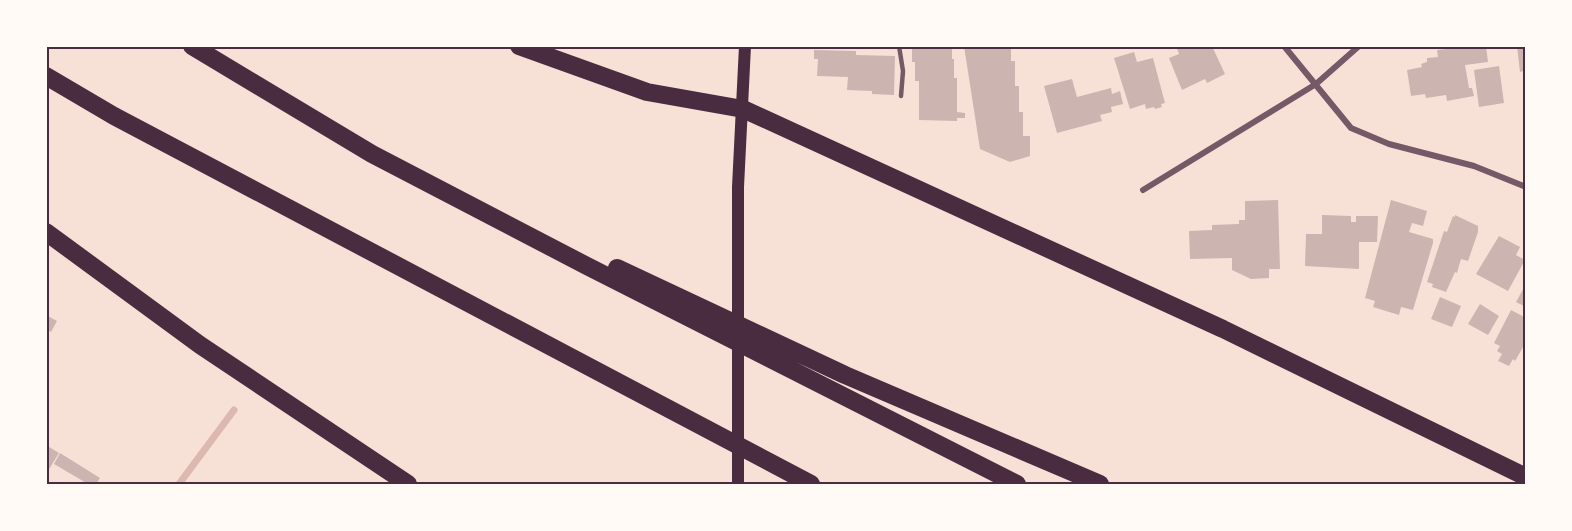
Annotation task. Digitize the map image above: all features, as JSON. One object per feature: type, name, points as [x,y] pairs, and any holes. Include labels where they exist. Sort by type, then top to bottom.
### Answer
[{"type":"highway","points":[[192,46],[372,154],[1017,484]]},
{"type":"highway","points":[[519,46],[646,92],[743,108],[1223,328],[1526,477]]},
{"type":"highway","points":[[46,76],[135,127],[811,484]]},
{"type":"highway","points":[[372,154],[845,375],[1100,484]]},
{"type":"highway","points":[[46,232],[200,345],[408,484]]},
{"type":"main road","points":[[738,484],[738,188],[745,46]]},
{"type":"street","points":[[1284,46],[1352,128],[1389,144],[1474,166],[1526,187]]},
{"type":"street","points":[[1143,190],[1316,84],[1359,46]]},
{"type":"lane","points":[[899,46],[903,71],[901,96]]},
{"type":"building","points":[[912,46],[952,46],[954,78],[957,78],[957,112],[965,113],[965,118],[957,118],[957,121],[919,120],[919,81],[915,81]]},
{"type":"building","points":[[964,46],[1011,46],[1011,61],[1015,61],[1015,86],[1019,86],[1019,112],[1023,112],[1023,136],[1030,136],[1030,156],[1010,162],[980,149]]},
{"type":"building","points":[[1176,46],[1212,46],[1225,74],[1207,83],[1205,79],[1182,90],[1169,58],[1179,54]]},
{"type":"building","points":[[1486,46],[1488,62],[1465,65],[1469,88],[1472,88],[1474,96],[1447,101],[1446,95],[1426,98],[1425,94],[1411,96],[1407,70],[1422,67],[1421,64],[1427,62],[1427,58],[1438,57],[1437,50]]},
{"type":"building","points":[[1517,46],[1526,46],[1526,70],[1520,72]]},
{"type":"building","points":[[814,50],[856,51],[856,55],[895,56],[894,95],[847,90],[848,77],[817,76],[818,59],[814,59]]},
{"type":"building","points":[[1134,52],[1137,62],[1153,58],[1165,103],[1161,104],[1162,107],[1146,109],[1145,104],[1130,109],[1114,58]]},
{"type":"building","points":[[1499,66],[1504,103],[1479,107],[1474,70]]},
{"type":"building","points":[[1072,79],[1077,97],[1111,88],[1112,94],[1120,91],[1123,104],[1111,107],[1112,112],[1100,115],[1102,121],[1057,133],[1044,86]]},
{"type":"building","points":[[1278,200],[1280,269],[1269,269],[1269,278],[1251,279],[1232,270],[1232,258],[1190,259],[1189,231],[1212,230],[1212,225],[1239,224],[1239,220],[1245,220],[1245,201]]},
{"type":"building","points":[[1391,200],[1427,211],[1423,226],[1412,223],[1409,232],[1433,239],[1413,310],[1401,307],[1399,315],[1373,307],[1375,301],[1365,298]]},
{"type":"building","points":[[1322,215],[1351,216],[1351,222],[1356,222],[1356,216],[1378,216],[1377,242],[1359,242],[1359,269],[1305,266],[1306,234],[1322,234]]},
{"type":"building","points":[[1455,215],[1478,226],[1478,232],[1468,261],[1461,259],[1457,273],[1455,272],[1446,292],[1432,287],[1433,284],[1427,282],[1444,231],[1447,232]]},
{"type":"building","points":[[1499,236],[1520,247],[1516,255],[1525,260],[1508,291],[1476,274]]},
{"type":"building","points":[[1526,284],[1526,307],[1516,302]]},
{"type":"building","points":[[1440,297],[1461,306],[1452,327],[1431,319]]},
{"type":"building","points":[[1480,304],[1499,316],[1488,335],[1468,324]]},
{"type":"building","points":[[1511,310],[1526,318],[1526,342],[1515,361],[1513,359],[1509,366],[1498,361],[1502,354],[1497,351],[1500,346],[1494,343]]},
{"type":"building","points":[[46,315],[57,321],[51,332],[46,329]]},
{"type":"building","points":[[46,445],[59,453],[46,474]]},
{"type":"building","points":[[60,453],[100,478],[96,484],[88,484],[54,464]]},
{"type":"waterway","points":[[179,484],[234,410]]}]
